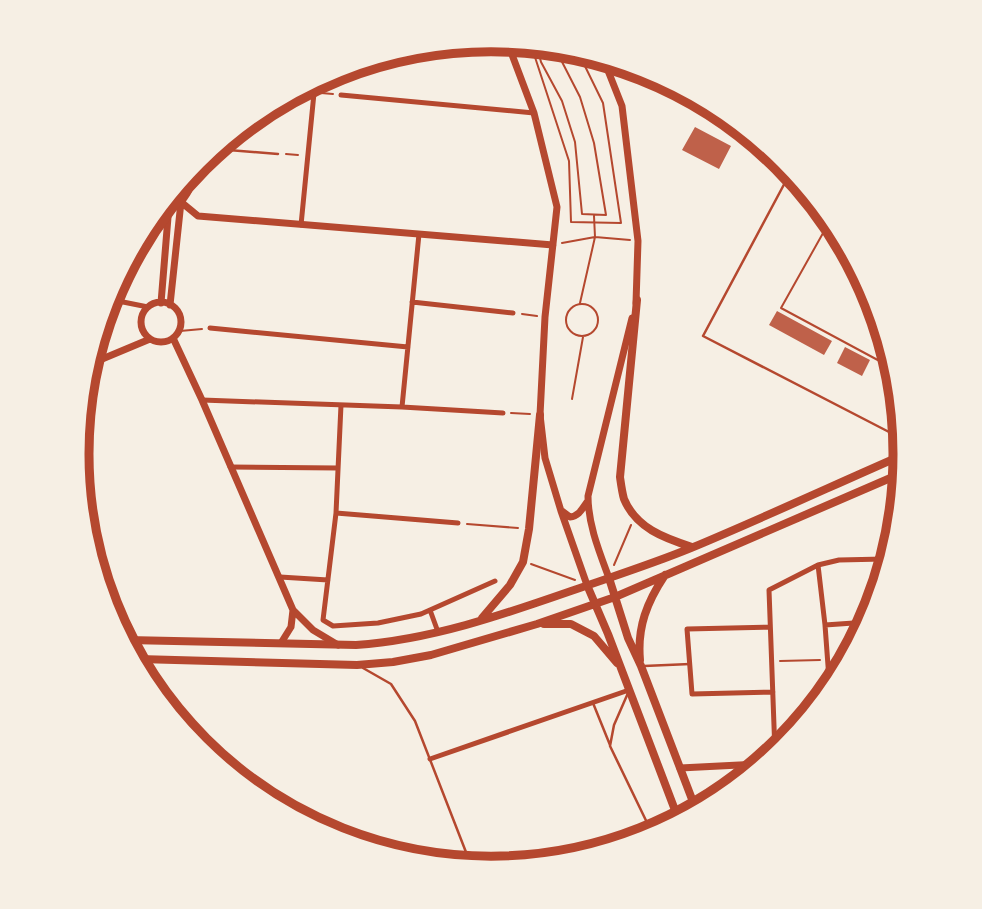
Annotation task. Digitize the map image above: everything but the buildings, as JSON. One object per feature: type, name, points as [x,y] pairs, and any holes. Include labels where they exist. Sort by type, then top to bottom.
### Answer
[{"type":"main road","points":[[637,300],[620,477],[624,498],[634,518],[652,532],[692,547]]},
{"type":"main road","points":[[481,619],[510,585],[523,562],[529,529],[540,415]]},
{"type":"main road","points":[[134,640],[338,645],[390,642],[438,632],[531,605],[692,547],[893,459]]},
{"type":"main road","points":[[145,659],[357,664],[393,662],[432,655],[537,624],[615,597],[892,477]]},
{"type":"main road","points":[[641,666],[640,626],[654,590],[665,575]]},
{"type":"main road","points":[[609,578],[628,638],[693,802]]},
{"type":"main road","points":[[587,585],[676,812]]},
{"type":"main road","points":[[537,624],[572,624],[594,636],[620,667]]},
{"type":"street","points":[[511,53],[534,113],[557,207],[545,317],[540,415],[545,458],[587,585]]},
{"type":"street","points":[[608,70],[622,106],[638,241],[637,300],[588,496],[592,528],[609,578]]},
{"type":"street","points":[[301,225],[315,93]]},
{"type":"street","points":[[341,95],[534,113]]},
{"type":"street","points":[[170,305],[181,202],[191,187]]},
{"type":"street","points":[[181,202],[198,216],[553,245]]},
{"type":"street","points":[[161,303],[168,215]]},
{"type":"street","points":[[402,407],[419,234]]},
{"type":"street","points":[[120,301],[148,307]]},
{"type":"street","points":[[412,302],[513,313]]},
{"type":"street","points":[[156,303],[170,305],[180,319],[179,331],[173,338],[161,342],[150,339],[142,329],[144,312],[156,303]]},
{"type":"street","points":[[210,328],[408,347]]},
{"type":"street","points":[[173,338],[293,610],[313,630],[338,645]]},
{"type":"street","points":[[101,360],[150,339]]},
{"type":"street","points":[[202,400],[503,413]]},
{"type":"street","points":[[341,404],[337,513],[323,620],[333,626],[378,623],[421,614],[495,581]]},
{"type":"street","points":[[230,467],[338,468]]},
{"type":"street","points":[[562,511],[574,517],[588,501]]},
{"type":"street","points":[[337,513],[458,523]]},
{"type":"street","points":[[775,739],[769,590],[818,565],[839,560],[879,559]]},
{"type":"street","points":[[818,565],[829,672]]},
{"type":"street","points":[[280,577],[328,580]]},
{"type":"street","points":[[281,643],[291,627],[293,610]]},
{"type":"street","points":[[430,610],[438,632]]},
{"type":"street","points":[[825,625],[856,623]]},
{"type":"street","points":[[771,627],[687,629],[692,694],[774,692]]},
{"type":"street","points":[[430,759],[629,690]]},
{"type":"street","points":[[680,768],[747,765]]},
{"type":"lane","points":[[228,150],[278,154]]},
{"type":"lane","points":[[786,181],[703,336],[892,432]]},
{"type":"lane","points":[[357,664],[391,684],[415,721],[468,856]]},
{"type":"lane","points":[[641,666],[690,664]]},
{"type":"lane","points":[[610,746],[614,724],[629,690]]},
{"type":"lane","points":[[593,703],[610,746],[648,825]]},
{"type":"path","points":[[534,55],[569,161],[571,222],[621,223],[603,103],[584,63]]},
{"type":"path","points":[[539,56],[562,101],[575,142],[582,214],[606,215],[594,143],[580,97],[560,59]]},
{"type":"path","points":[[315,93],[341,95]]},
{"type":"path","points":[[278,154],[307,156]]},
{"type":"path","points":[[580,303],[592,307],[598,318],[595,330],[584,336],[572,332],[565,322],[569,310],[580,303],[595,237],[594,215]]},
{"type":"path","points":[[825,230],[781,308],[882,362]]},
{"type":"path","points":[[553,245],[595,237],[638,241]]},
{"type":"path","points":[[513,313],[545,317]]},
{"type":"path","points":[[179,331],[210,328]]},
{"type":"path","points":[[572,400],[584,336]]},
{"type":"path","points":[[503,413],[540,415]]},
{"type":"path","points":[[609,578],[634,518]]},
{"type":"path","points":[[458,523],[529,529]]},
{"type":"path","points":[[523,562],[587,585]]},
{"type":"path","points":[[772,661],[828,660]]}]
